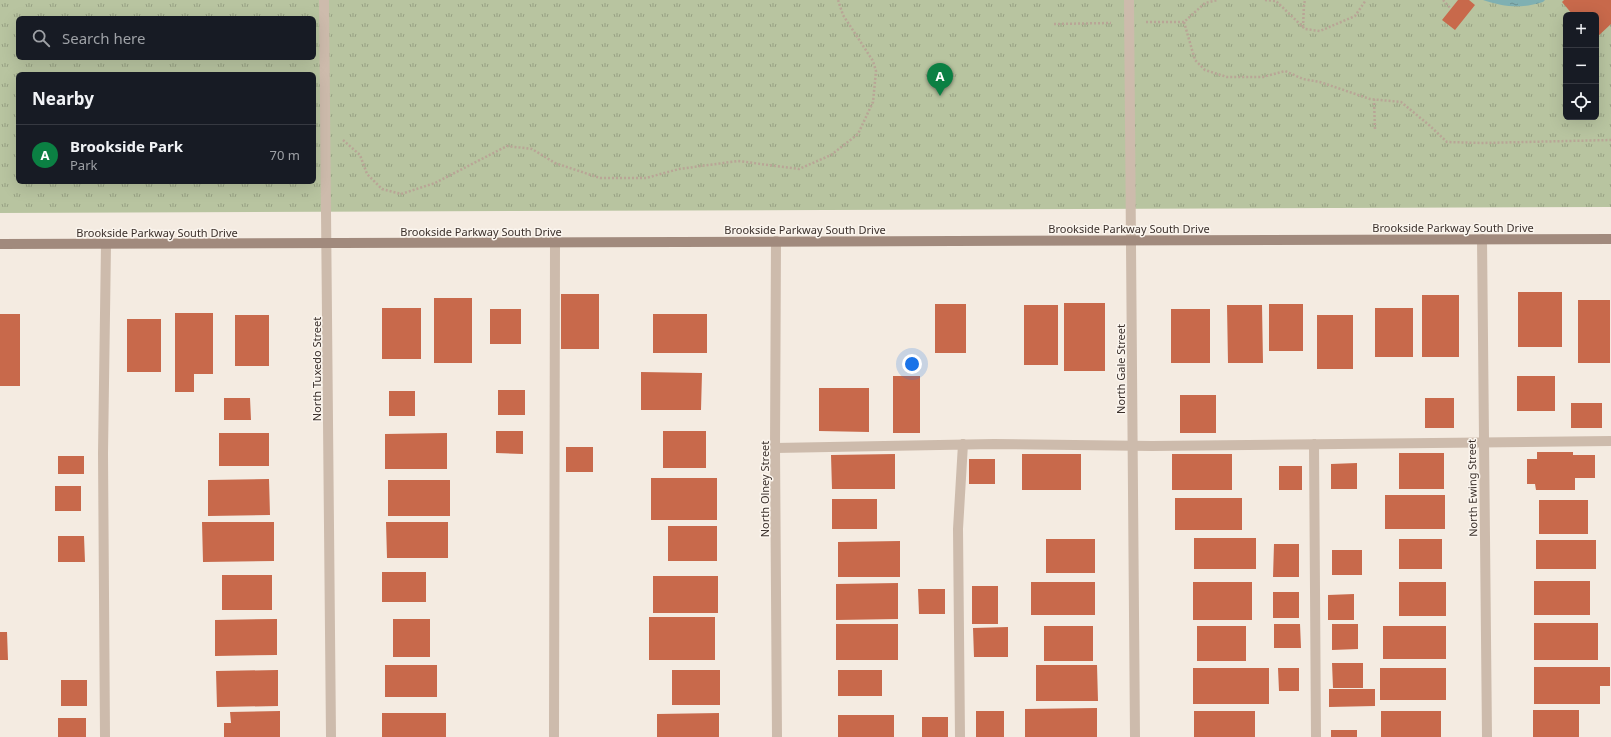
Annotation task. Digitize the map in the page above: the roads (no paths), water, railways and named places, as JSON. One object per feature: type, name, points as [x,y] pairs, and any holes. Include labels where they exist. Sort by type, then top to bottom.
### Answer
[{"type":"main road","name":"Brookside Parkway South Drive","points":[[0,244],[1611,239]]},
{"type":"street","name":"North Tuxedo Street","points":[[324,0],[331,737]]},
{"type":"street","name":"North Gale Street","points":[[1130,0],[1135,737]]},
{"type":"street","name":"North Ewing Street","points":[[1482,239],[1487,737]]},
{"type":"street","name":"North Olney Street","points":[[776,241],[775,448],[777,737]]},
{"type":"street","points":[[554,737],[555,242]]},
{"type":"street","points":[[105,737],[103,453],[106,244]]},
{"type":"street","points":[[775,448],[964,444],[1133,446],[1611,441]]},
{"type":"street","points":[[960,737],[958,529],[964,444]]},
{"type":"street","points":[[1314,444],[1316,737]]},
{"type":"water","points":[[1483,0],[1545,0],[1543,2],[1527,6],[1506,6]]},
{"type":"place","name":"Brookside Park","points":[[940,96]]}]
